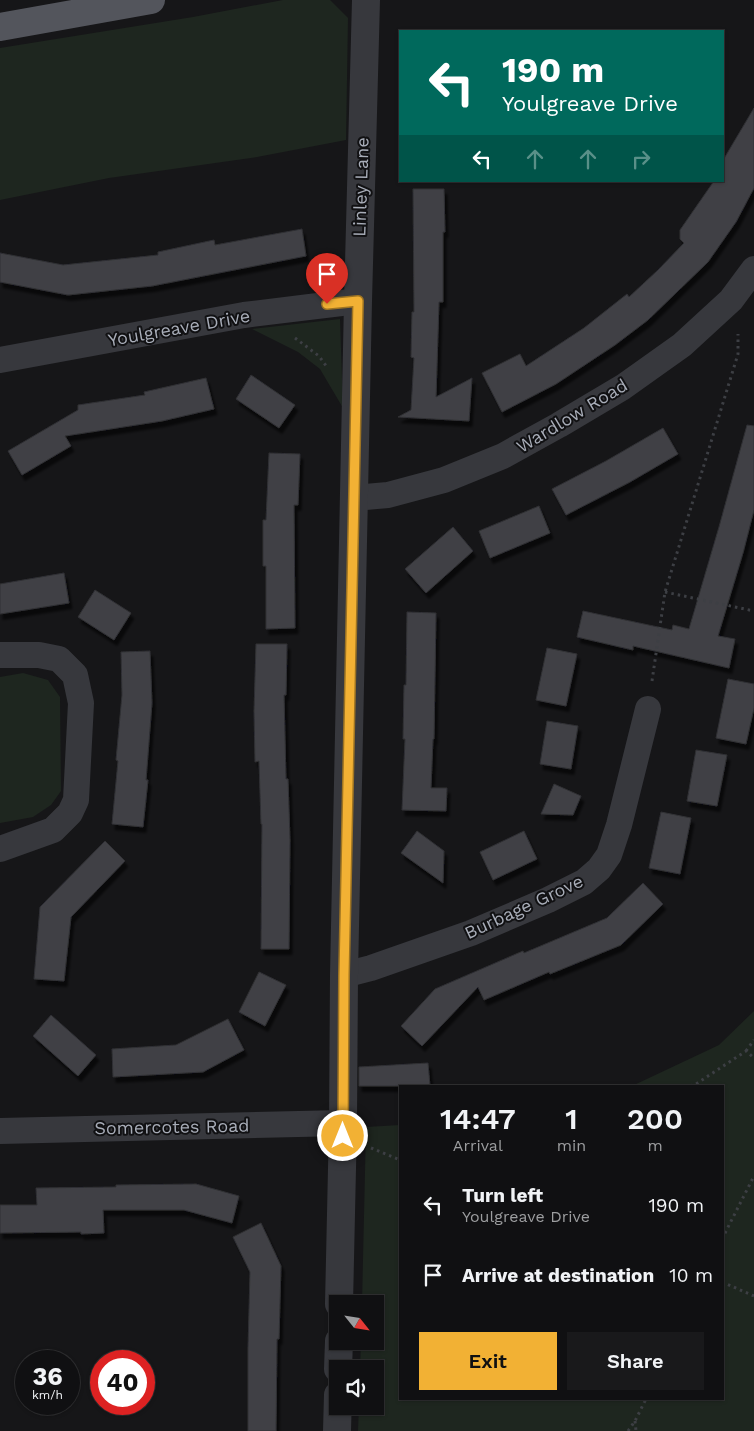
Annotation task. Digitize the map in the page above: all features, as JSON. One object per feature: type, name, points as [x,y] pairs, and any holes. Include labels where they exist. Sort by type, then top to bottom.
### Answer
[{"type":"main road","points":[[0,27],[151,0]]},
{"type":"street","name":"Linley Lane","points":[[339,1295],[344,975],[366,0]]},
{"type":"street","name":"Wardlow Road","points":[[354,498],[388,495],[444,480],[503,456],[559,425],[622,387],[682,344],[731,300],[754,269]]},
{"type":"street","name":"Youlgreave Drive","points":[[0,360],[244,315],[358,301]]},
{"type":"street","points":[[0,655],[39,655],[58,659],[75,675],[81,703],[76,800],[70,813],[53,830],[0,849]]},
{"type":"street","name":"Burbage Grove","points":[[344,975],[370,968],[471,933],[548,900],[584,882],[599,870],[609,855],[619,825],[648,709]]},
{"type":"street","name":"Somercotes Road","points":[[0,1131],[343,1123]]},
{"type":"street","points":[[337,1415],[337,1431]]},
{"type":"path","points":[[648,709],[665,592],[738,354],[738,325],[731,300]]},
{"type":"path","points":[[288,335],[318,356],[330,372]]},
{"type":"path","points":[[665,592],[754,611]]},
{"type":"path","points":[[693,1085],[746,1051],[754,1040]]},
{"type":"path","points":[[746,1051],[754,1058]]},
{"type":"path","points":[[724,1234],[754,1176]]},
{"type":"path","points":[[724,1283],[754,1296]]},
{"type":"path","points":[[628,1431],[645,1400]]},
{"type":"path","points":[[635,1420],[636,1431]]},
{"type":"shaded area","points":[[283,0],[330,0],[348,18],[346,140],[257,157],[109,178],[0,200],[0,48],[193,17]]},
{"type":"shaded area","points":[[340,319],[343,408],[320,369],[298,352],[252,329]]},
{"type":"shaded area","points":[[23,673],[48,680],[60,697],[61,791],[51,805],[33,817],[0,823],[0,677]]},
{"type":"shaded area","points":[[754,1011],[754,1431],[358,1431],[359,1415],[384,1415],[384,1360],[360,1360],[361,1350],[384,1350],[384,1295],[362,1295],[366,1127],[399,1125],[399,1400],[724,1400],[724,1085],[634,1085],[719,1045]]},
{"type":"building","points":[[754,108],[754,188],[736,222],[708,262],[648,320],[615,345],[556,384],[502,412],[482,373],[520,354],[526,366],[584,328],[627,294],[629,297],[684,243],[680,239],[680,230],[713,182],[724,182],[724,159]]},
{"type":"building","points":[[413,189],[444,189],[443,302],[439,302],[436,397],[472,378],[469,421],[398,417],[411,410],[414,358],[411,357],[412,312],[414,312]]},
{"type":"building","points":[[302,229],[306,256],[152,286],[68,295],[0,282],[0,253],[63,265],[158,255],[158,252],[214,240],[215,245]]},
{"type":"building","points":[[251,375],[295,405],[279,428],[236,399]]},
{"type":"building","points":[[206,378],[214,409],[162,421],[65,436],[71,446],[22,475],[8,451],[78,410],[78,405],[145,395],[144,392]]},
{"type":"building","points":[[747,425],[754,426],[754,510],[718,636],[735,639],[729,668],[633,646],[633,650],[577,637],[583,611],[672,630],[673,625],[689,629]]},
{"type":"building","points":[[663,428],[678,454],[630,482],[566,515],[552,489]]},
{"type":"building","points":[[269,453],[300,454],[298,505],[294,505],[295,628],[266,629],[266,566],[263,566],[263,520],[266,520]]},
{"type":"building","points":[[539,506],[550,533],[490,558],[479,531]]},
{"type":"building","points":[[453,527],[473,551],[426,593],[405,569]]},
{"type":"building","points":[[64,573],[69,603],[0,614],[0,584]]},
{"type":"building","points":[[95,590],[131,613],[114,640],[78,617]]},
{"type":"building","points":[[407,612],[436,613],[434,739],[431,788],[447,788],[446,811],[402,810]]},
{"type":"building","points":[[256,644],[287,644],[286,695],[284,695],[290,840],[289,949],[261,949],[262,824],[259,761],[255,762],[254,711]]},
{"type":"building","points":[[547,648],[577,654],[566,706],[536,700]]},
{"type":"building","points":[[150,651],[152,703],[146,780],[148,780],[143,827],[112,824],[122,695],[121,652]]},
{"type":"building","points":[[728,679],[754,684],[754,708],[746,744],[716,738]]},
{"type":"building","points":[[547,721],[578,726],[571,769],[540,764]]},
{"type":"building","points":[[696,750],[727,755],[717,806],[687,801]]},
{"type":"building","points":[[554,784],[581,796],[573,815],[541,814]]},
{"type":"building","points":[[661,812],[691,818],[680,874],[649,868]]},
{"type":"building","points":[[417,831],[444,851],[443,883],[401,853]]},
{"type":"building","points":[[524,831],[537,859],[493,880],[480,852]]},
{"type":"building","points":[[105,841],[125,861],[71,917],[64,981],[34,979],[40,907]]},
{"type":"building","points":[[643,883],[663,904],[621,945],[550,974],[549,972],[484,1000],[478,987],[422,1046],[401,1026],[435,989],[523,951],[524,953],[607,918]]},
{"type":"building","points":[[259,972],[286,985],[265,1026],[239,1012]]},
{"type":"building","points":[[51,1015],[96,1055],[78,1076],[33,1036]]},
{"type":"building","points":[[228,1019],[244,1050],[203,1072],[113,1077],[112,1049],[176,1045]]},
{"type":"building","points":[[428,1063],[430,1085],[359,1086],[359,1067]]},
{"type":"building","points":[[196,1184],[239,1196],[232,1223],[184,1210],[103,1210],[104,1233],[0,1233],[0,1205],[37,1205],[36,1188]]},
{"type":"building","points":[[261,1223],[281,1266],[279,1339],[277,1339],[276,1431],[248,1431],[250,1272],[233,1237]]},
{"type":"route","points":[[327,304],[358,301],[344,975],[343,1136]]}]
